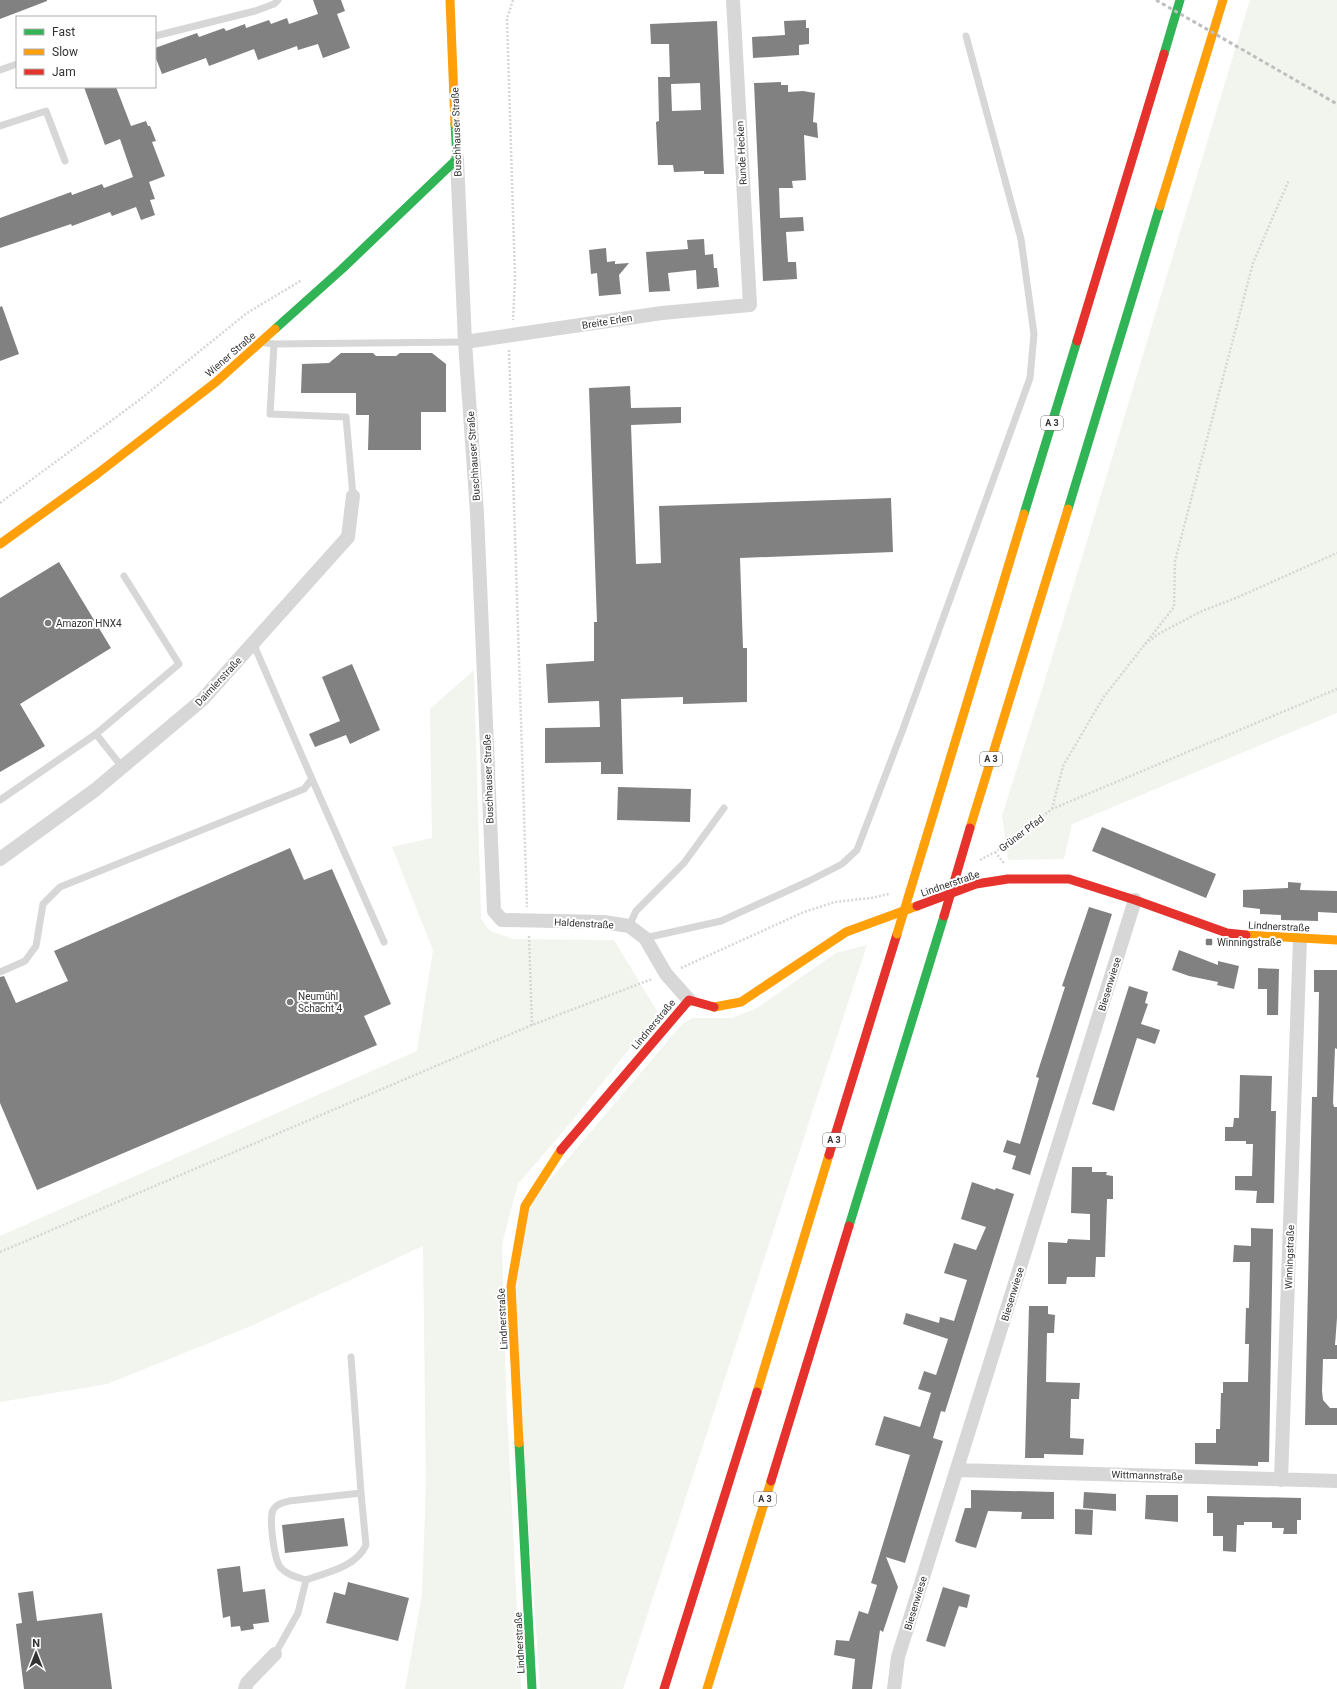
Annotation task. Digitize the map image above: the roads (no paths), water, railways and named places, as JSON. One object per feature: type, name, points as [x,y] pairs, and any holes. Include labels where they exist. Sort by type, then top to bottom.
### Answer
[{"type":"main road","name":"Buschhauser Straße","points":[[450,0],[456,159]]},
{"type":"main road","name":"A 3","points":[[664,1689],[774,1339],[898,934],[1180,0]]},
{"type":"main road","name":"A 3","points":[[707,1689],[1223,0]]},
{"type":"main road","name":"Wiener Straße","points":[[0,544],[97,474],[216,382],[261,343],[393,221],[456,159]]},
{"type":"main road","name":"Lindnerstraße","points":[[532,1689],[510,1286],[525,1206],[565,1144],[689,1000],[716,1007],[741,1002],[846,932],[976,884],[992,880],[1069,879],[1135,900],[1227,933],[1300,939],[1337,940]]},
{"type":"street","name":"Runde Hecken","points":[[733,0],[750,305]]},
{"type":"street","name":"Buschhauser Straße","points":[[456,159],[465,342],[477,513],[494,911]]},
{"type":"street","name":"Breite Erlen","points":[[465,342],[513,336],[662,312],[750,305]]},
{"type":"street","name":"Daimlerstraße","points":[[0,859],[95,790],[202,700],[348,537],[353,496]]},
{"type":"street","name":"Biesenwiese","points":[[894,1689],[898,1657],[1135,900]]},
{"type":"street","name":"Haldenstraße","points":[[494,911],[502,920],[604,922],[629,926],[645,938],[666,974],[689,1000]]},
{"type":"street","name":"Winningstraße","points":[[1282,1480],[1300,939]]},
{"type":"street","name":"Wittmannstraße","points":[[957,1470],[1337,1481]]},
{"type":"street","points":[[245,1689],[248,1683],[275,1654]]},
{"type":"lane","points":[[156,36],[255,12],[274,4],[278,0]]},
{"type":"lane","points":[[645,938],[721,921],[809,881],[842,864],[857,850],[906,722],[1030,378],[1034,334],[1022,239],[966,36]]},
{"type":"lane","points":[[0,70],[16,64]]},
{"type":"lane","points":[[0,126],[46,111],[65,161]]},
{"type":"lane","points":[[261,343],[465,342]]},
{"type":"lane","points":[[274,344],[270,414],[346,416],[353,496]]},
{"type":"lane","points":[[0,800],[96,734],[180,664],[124,576]]},
{"type":"lane","points":[[253,643],[384,942]]},
{"type":"lane","points":[[96,734],[122,767]]},
{"type":"lane","points":[[0,972],[25,961],[36,946],[43,904],[60,887],[304,789],[312,779]]},
{"type":"lane","points":[[629,926],[636,911],[684,862],[724,808]]},
{"type":"lane","points":[[351,1357],[366,1545],[363,1551],[352,1562],[306,1580],[287,1574],[276,1563],[271,1516],[274,1509],[280,1503],[361,1493]]},
{"type":"lane","points":[[275,1654],[298,1613],[306,1580]]},
{"type":"railway","points":[[1156,0],[1337,104]]},
{"type":"place","name":"Amazon HNX4","points":[[48,623]]},
{"type":"place","name":"Winningstraße","points":[[1209,942]]},
{"type":"place","name":"Neumühl Schacht 4","points":[[290,1002]]}]
